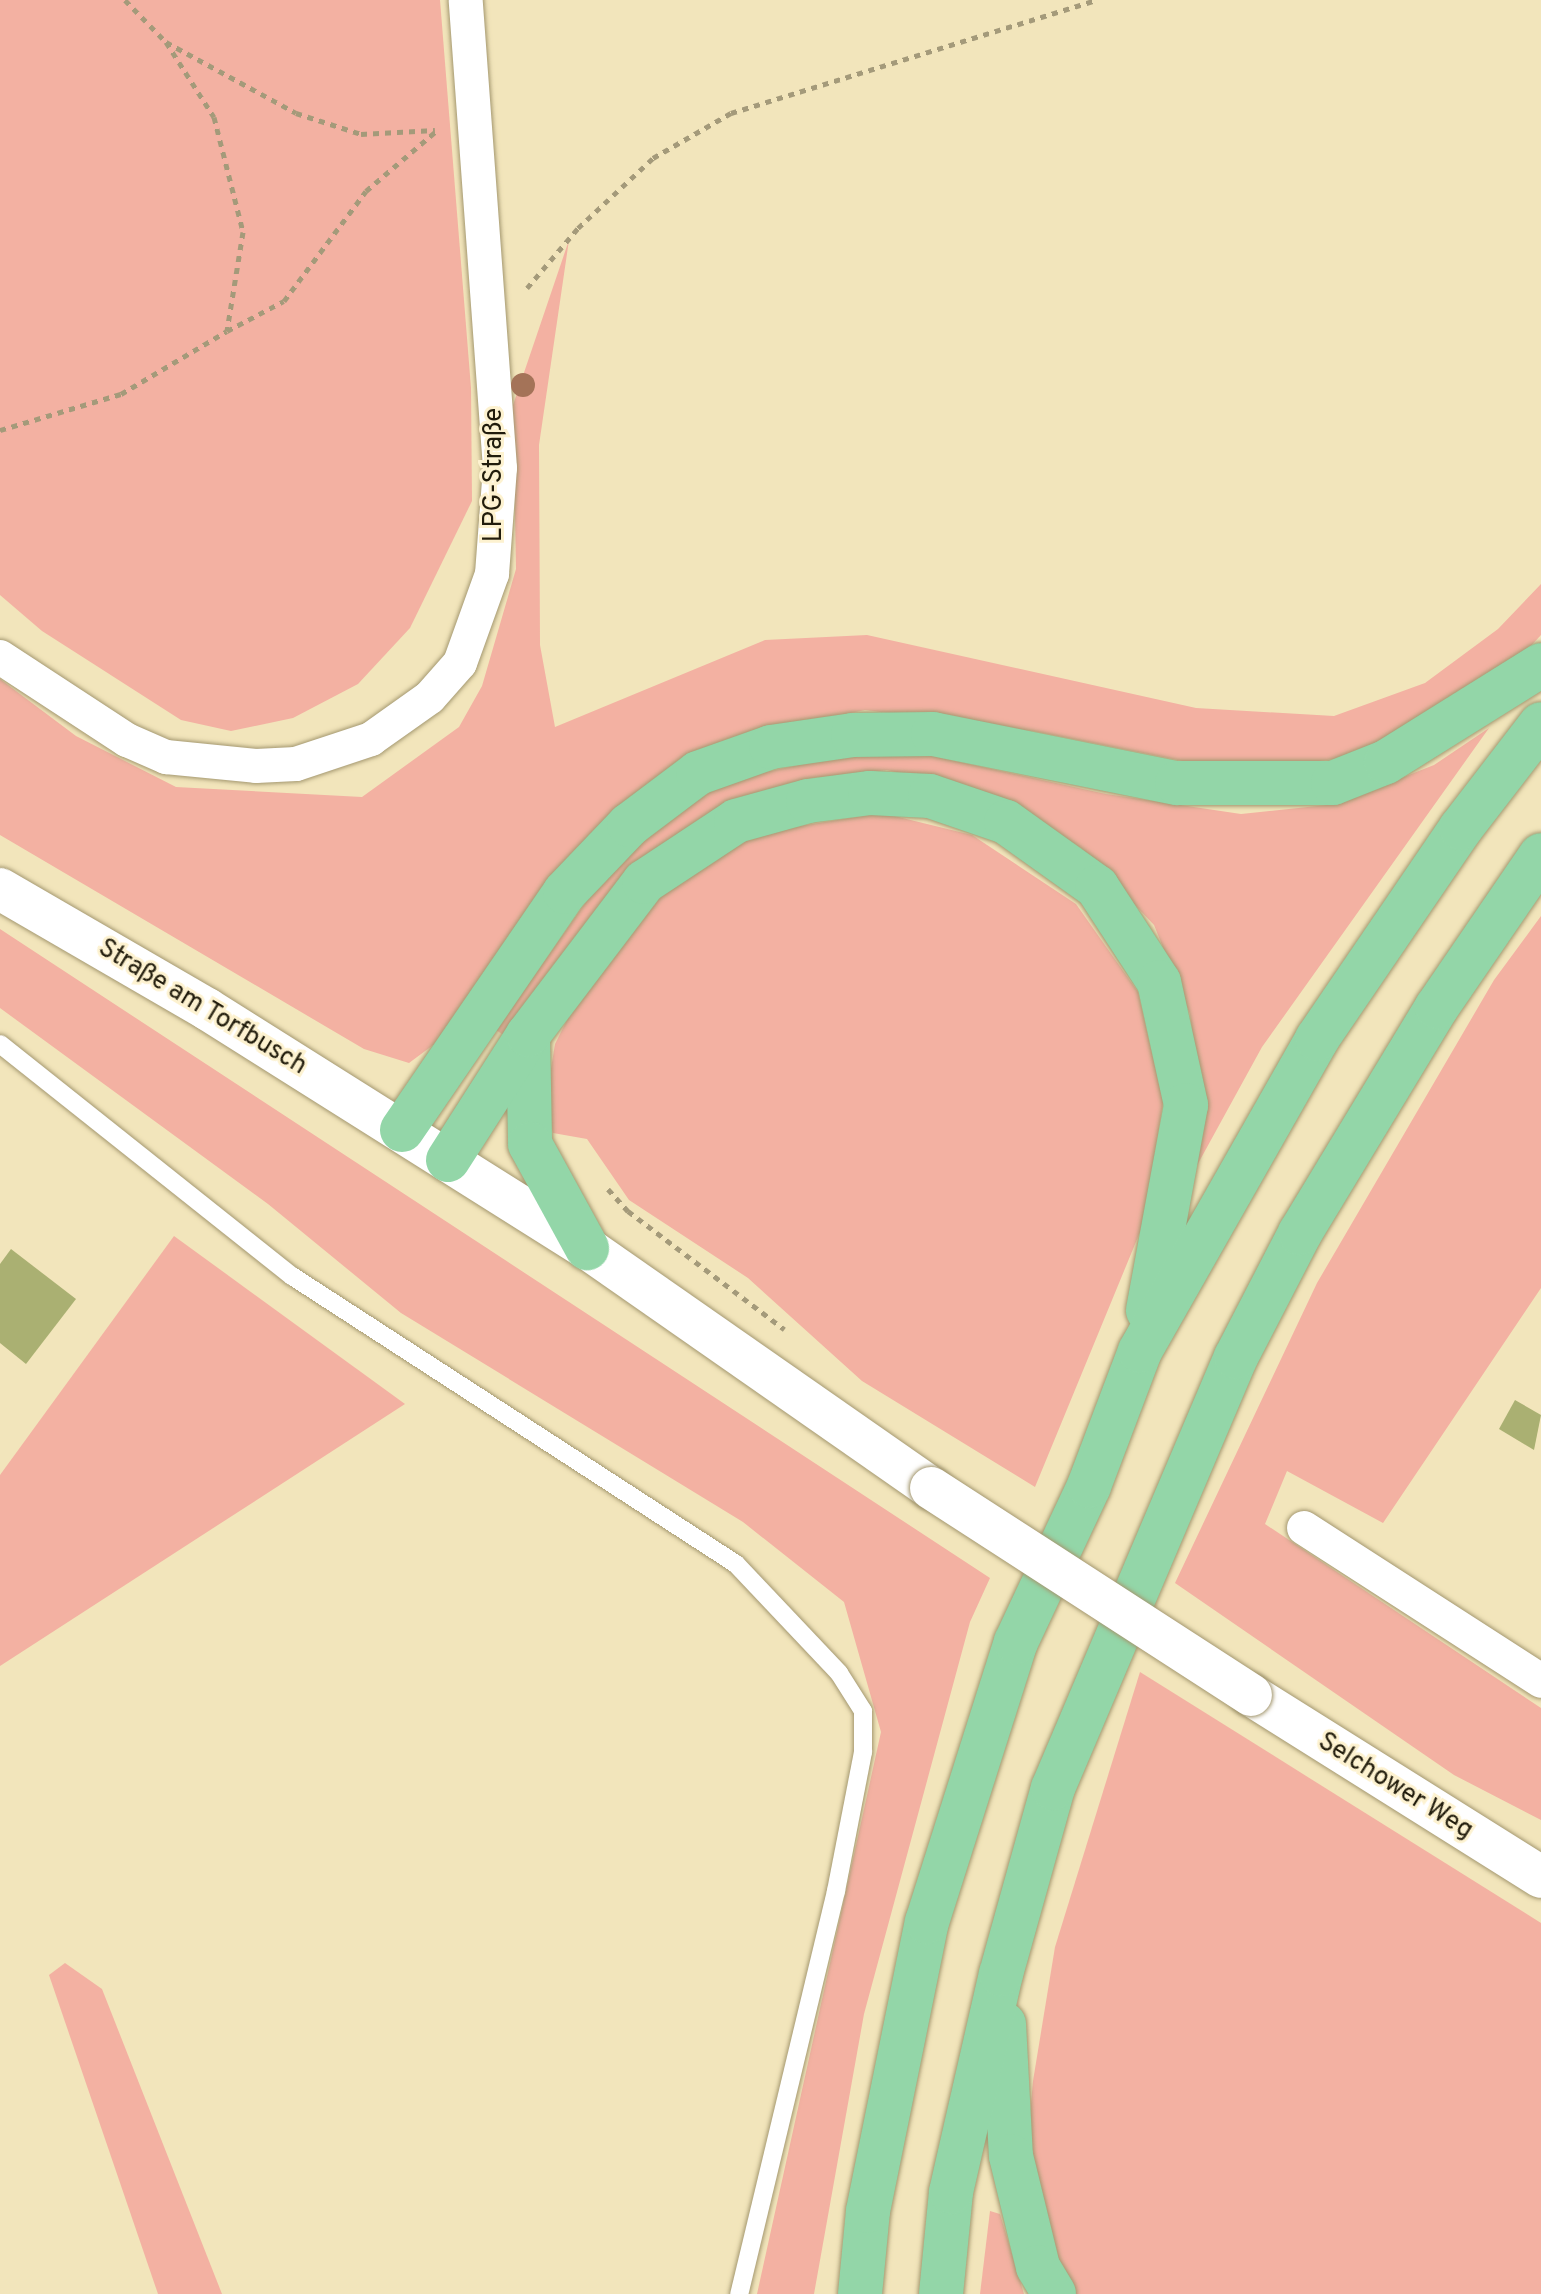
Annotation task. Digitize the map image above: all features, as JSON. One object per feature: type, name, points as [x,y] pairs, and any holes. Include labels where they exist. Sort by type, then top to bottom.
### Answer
[{"type":"highway","points":[[402,1130],[565,892],[629,825],[698,773],[771,747],[853,735],[933,734],[1177,783],[1333,783],[1400,755],[1541,665]]},
{"type":"highway","points":[[860,2294],[868,2211],[927,1922],[1016,1642],[1089,1486],[1140,1351],[1317,1039],[1461,828],[1541,724]]},
{"type":"highway","points":[[448,1160],[528,1035],[644,882],[736,821],[808,801],[870,793],[930,796],[1006,822],[1097,887],[1159,982],[1186,1105],[1140,1351]]},
{"type":"highway","points":[[941,2294],[951,2192],[1001,1974],[1053,1788],[1236,1357],[1371,1112],[1541,855]]},
{"type":"highway","points":[[528,1035],[530,1144],[587,1248]]},
{"type":"highway","points":[[1001,1974],[1011,2156],[1038,2267],[1054,2294]]},
{"type":"street","name":"LPG-Straße","points":[[0,657],[127,740],[206,765],[296,764],[347,749],[399,723],[460,663],[492,574],[500,468],[466,0]]},
{"type":"street","name":"Straße am Torfbusch","points":[[0,889],[402,1130],[587,1248],[931,1488]]},
{"type":"street","name":"Selchower Weg","points":[[931,1488],[1251,1695],[1541,1877]]},
{"type":"street","points":[[1304,1528],[1541,1681]]},
{"type":"lane","points":[[0,1044],[292,1276],[736,1564],[839,1673],[863,1711],[863,1752],[836,1891],[739,2294]]},
{"type":"path","points":[[125,0],[166,42],[214,117],[243,232],[227,331]]},
{"type":"path","points":[[491,332],[578,228],[624,184],[653,158],[731,113],[1097,0]]},
{"type":"path","points":[[0,430],[121,394],[284,301],[366,191],[438,130],[361,134],[309,117],[166,42]]},
{"type":"path","points":[[599,1179],[628,1211],[788,1332]]},
{"type":"shaded area","points":[[0,0],[440,0],[471,388],[472,501],[410,628],[358,684],[293,718],[231,731],[181,720],[42,631],[0,595]]},
{"type":"shaded area","points":[[569,240],[539,445],[540,645],[555,727],[765,640],[867,635],[1196,708],[1334,716],[1425,683],[1498,629],[1541,584],[1541,635],[1527,650],[1356,756],[1238,772],[1033,731],[865,710],[737,737],[444,1037],[409,1063],[364,1049],[0,835],[0,679],[76,736],[176,787],[362,797],[459,727],[482,686],[516,569],[513,405]]},
{"type":"shaded area","points":[[1489,728],[1262,1047],[1189,1180],[1201,1103],[1190,1014],[1154,925],[1081,848],[998,796],[887,770],[812,778],[723,811],[508,1038],[496,1030],[600,882],[672,816],[731,779],[843,756],[918,753],[1106,794],[1241,814],[1336,804],[1434,765]]},
{"type":"shaded area","points":[[882,813],[972,835],[1076,904],[1138,992],[1163,1102],[1145,1220],[1035,1487],[862,1381],[748,1278],[629,1200],[587,1139],[553,1133],[546,1100],[555,1044],[587,980],[644,908],[756,833]]},
{"type":"shaded area","points":[[1541,916],[1541,1288],[1383,1523],[1287,1471],[1265,1524],[1541,1708],[1541,1820],[1454,1775],[1175,1583],[1317,1283],[1494,980]]},
{"type":"shaded area","points":[[0,929],[990,1578],[970,1622],[864,2014],[814,2294],[757,2294],[881,1732],[844,1602],[743,1522],[401,1313],[268,1204],[0,1008]]},
{"type":"shaded area","points":[[174,1236],[405,1404],[0,1666],[0,1475]]},
{"type":"shaded area","points":[[1140,1672],[1541,1923],[1541,2294],[1071,2294],[1025,2171],[1033,2081],[1055,1947]]},
{"type":"shaded area","points":[[65,1963],[102,1989],[222,2294],[158,2294],[49,1975]]},
{"type":"shaded area","points":[[990,2211],[1000,2214],[1024,2294],[980,2294]]},
{"type":"building","points":[[11,1249],[76,1299],[26,1364],[0,1343],[0,1264]]},
{"type":"building","points":[[1515,1400],[1541,1415],[1534,1450],[1499,1429]]}]
